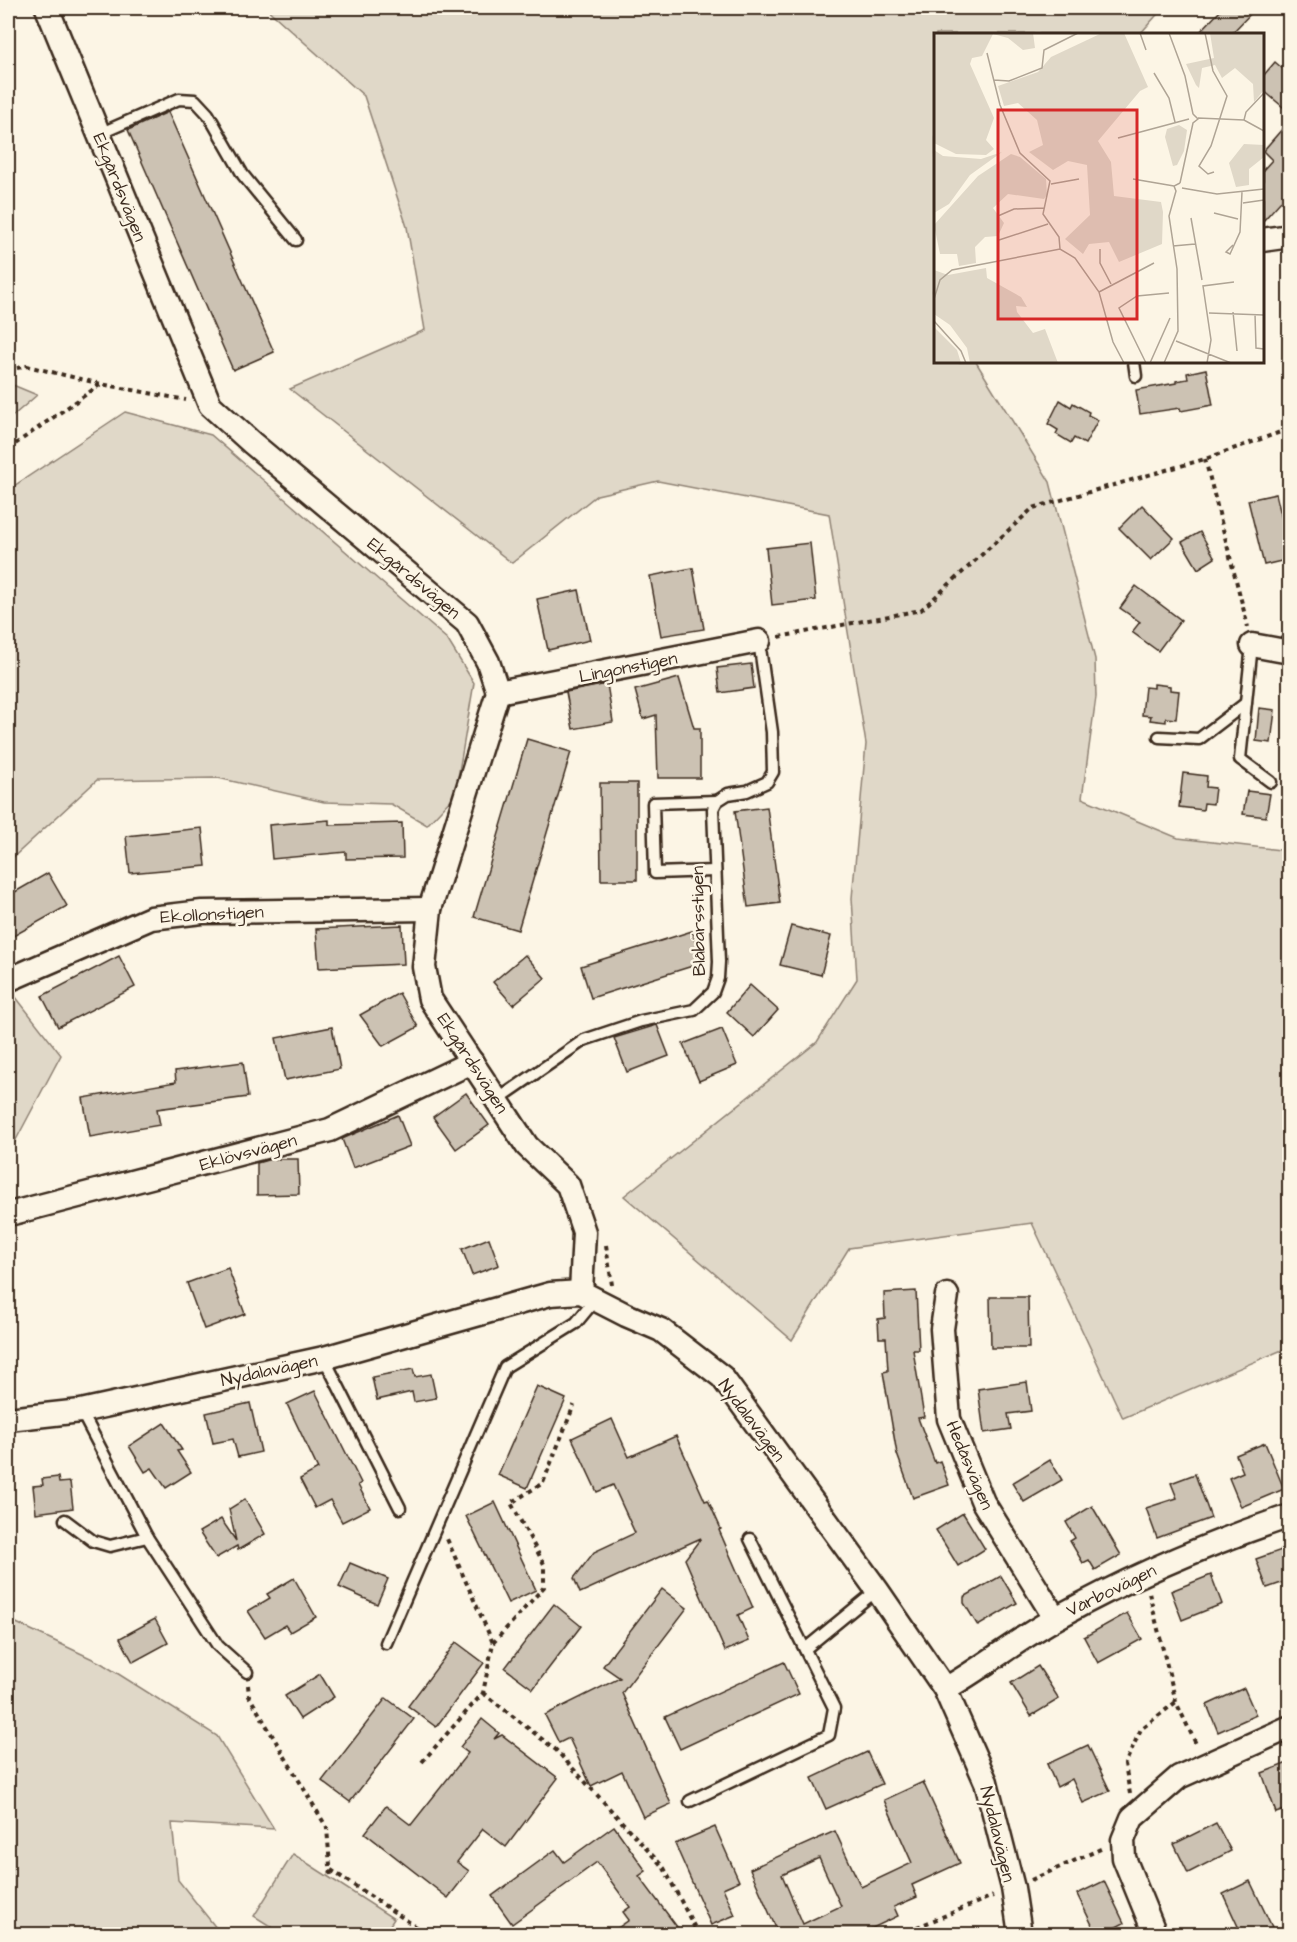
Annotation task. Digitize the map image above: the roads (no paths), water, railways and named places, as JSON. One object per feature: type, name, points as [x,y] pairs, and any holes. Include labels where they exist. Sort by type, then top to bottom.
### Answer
[{"type":"street","name":"Ekgårdsvägen","points":[[47,8],[210,405],[467,623],[488,662],[498,692],[430,909],[423,967],[430,999],[527,1146],[568,1185],[584,1232],[588,1296]]},
{"type":"street","points":[[1264,240],[1290,236]]},
{"type":"street","name":"Lingonstigen","points":[[498,692],[759,641]]},
{"type":"street","points":[[1252,645],[1290,652]]},
{"type":"street","name":"Ekollonstigen","points":[[8,980],[151,918],[202,912],[430,909]]},
{"type":"street","name":"Eklövsvägen","points":[[13,1213],[330,1130],[472,1062]]},
{"type":"street","name":"Nydalavägen","points":[[8,1419],[81,1411],[324,1358],[550,1293],[588,1296],[661,1330],[722,1377],[877,1590],[945,1689],[986,1782],[1012,1888],[1020,1935]]},
{"type":"street","name":"Hedåsvägen","points":[[947,1294],[942,1329],[949,1419],[983,1502],[1055,1618]]},
{"type":"street","name":"Vårbovägen","points":[[945,1689],[1055,1618],[1144,1572],[1228,1537],[1290,1516]]},
{"type":"street","points":[[1155,1935],[1125,1858],[1123,1839],[1132,1818],[1179,1777],[1290,1727]]},
{"type":"lane","points":[[99,134],[179,99],[195,100],[208,114],[243,175],[296,240]]},
{"type":"lane","points":[[1134,363],[1136,376]]},
{"type":"lane","points":[[714,871],[655,873],[653,803],[717,801],[728,794],[758,787],[767,782],[773,772],[772,732],[759,641]]},
{"type":"lane","points":[[1252,645],[1240,759],[1271,782]]},
{"type":"lane","points":[[1160,737],[1199,739],[1246,703]]},
{"type":"lane","name":"Blåbärsstigen","points":[[497,1100],[584,1040],[641,1021],[694,1010],[713,992],[719,970],[712,817],[717,801]]},
{"type":"lane","points":[[386,1643],[505,1367],[576,1323],[588,1296]]},
{"type":"lane","points":[[324,1358],[400,1509]]},
{"type":"lane","points":[[81,1411],[147,1537],[218,1646],[247,1672]]},
{"type":"lane","points":[[65,1520],[93,1540],[110,1546],[147,1537]]},
{"type":"lane","points":[[690,1801],[829,1735],[834,1708],[750,1539]]},
{"type":"lane","points":[[804,1649],[877,1590]]}]
